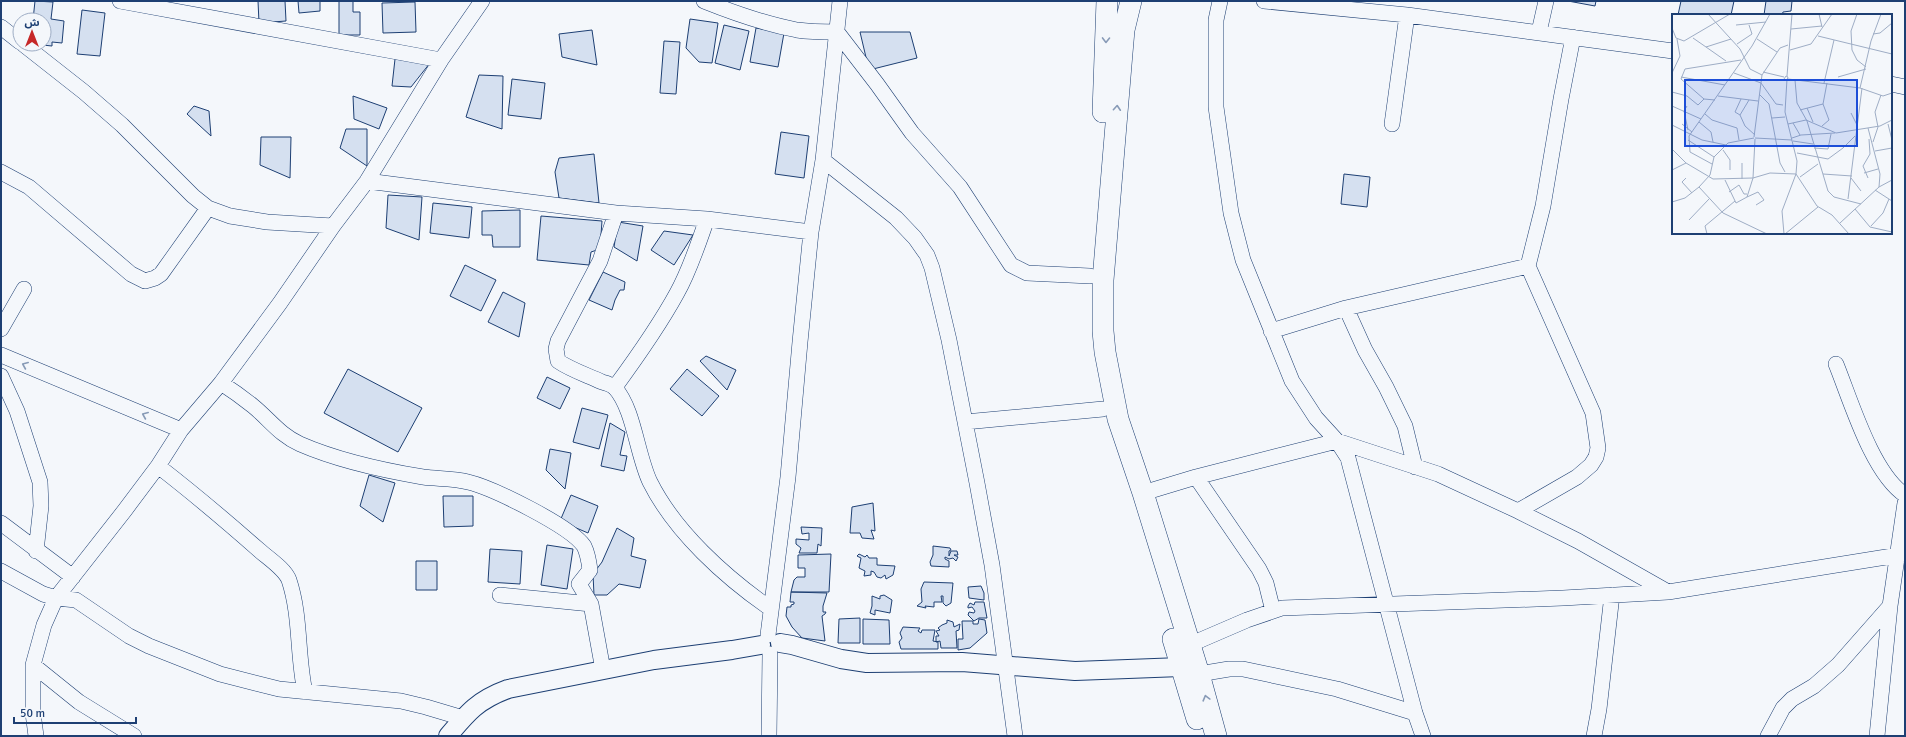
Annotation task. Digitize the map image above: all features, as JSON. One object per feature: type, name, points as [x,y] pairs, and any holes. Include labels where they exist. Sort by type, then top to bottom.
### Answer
[{"type":"main road","points":[[1107,1],[1102,135],[1090,276],[1092,355],[1103,409],[1190,671],[1216,736]]},
{"type":"main road","points":[[1131,1],[1124,30],[1104,256],[1103,331],[1107,366],[1114,402],[1128,452],[1143,493],[1189,645],[1190,671],[1202,736]]},
{"type":"street","points":[[120,1],[441,60]]},
{"type":"street","points":[[36,736],[33,713],[33,665],[44,625],[56,598],[158,466],[181,430],[221,383],[280,303],[333,226],[367,181],[441,60],[482,1]]},
{"type":"street","points":[[704,1],[732,12],[785,27],[805,31],[837,32]]},
{"type":"street","points":[[770,736],[771,609],[788,478],[811,232],[823,160],[840,1]]},
{"type":"street","points":[[1220,1],[1216,20],[1214,83],[1217,123],[1227,189],[1243,260],[1292,381],[1302,399],[1316,418],[1337,441],[1348,458],[1415,713],[1423,736]]},
{"type":"street","points":[[1264,1],[1407,15],[1672,51]]},
{"type":"street","points":[[1539,32],[1546,1]]},
{"type":"street","points":[[1392,124],[1407,15]]},
{"type":"street","points":[[1,27],[12,36]]},
{"type":"street","points":[[837,32],[912,132],[960,187],[1010,264],[1027,273],[1090,276]]},
{"type":"street","points":[[1518,511],[1577,477],[1592,465],[1596,458],[1598,448],[1593,413],[1528,266],[1543,206],[1573,37]]},
{"type":"street","points":[[33,52],[84,92],[122,125],[193,196],[208,208],[230,216],[267,222],[333,226]]},
{"type":"street","points":[[1892,84],[1905,86]]},
{"type":"street","points":[[823,160],[896,218],[915,238],[927,255],[932,268],[949,340],[992,565],[1015,736]]},
{"type":"street","points":[[1,172],[29,187],[131,274],[145,281],[155,278],[161,274],[208,208]]},
{"type":"street","points":[[367,181],[616,213],[706,219],[811,232]]},
{"type":"street","points":[[616,213],[600,261],[558,341],[556,349],[558,361],[615,387],[630,419],[650,482],[670,512],[703,553],[742,589],[771,609]]},
{"type":"street","points":[[615,387],[656,328],[678,292],[691,263],[706,219]]},
{"type":"street","points":[[1271,331],[1346,308],[1528,266]]},
{"type":"street","points":[[1,329],[24,289]]},
{"type":"street","points":[[1346,308],[1365,350],[1386,387],[1405,426],[1415,468]]},
{"type":"street","points":[[1,355],[181,430]]},
{"type":"street","points":[[1836,364],[1877,461],[1887,478],[1905,495]]},
{"type":"street","points":[[1,376],[17,411],[40,482],[41,506],[36,551]]},
{"type":"street","points":[[221,383],[253,406],[284,436],[300,444],[373,468],[428,478],[469,482],[551,520],[577,538],[586,552],[590,570],[579,584],[592,604],[603,670]]},
{"type":"street","points":[[965,422],[1103,409]]},
{"type":"street","points":[[1143,493],[1196,477],[1337,441],[1415,468],[1438,474],[1578,541],[1668,592]]},
{"type":"street","points":[[158,466],[216,512],[272,561],[288,578],[294,596],[305,692]]},
{"type":"street","points":[[1196,477],[1259,569],[1266,583],[1273,610]]},
{"type":"street","points":[[1877,736],[1890,606],[1901,555],[1905,503]]},
{"type":"street","points":[[1,524],[73,577]]},
{"type":"street","points":[[1189,645],[1273,610],[1300,607],[1386,603],[1668,592],[1901,555]]},
{"type":"street","points":[[1,571],[35,590],[56,598],[71,599],[82,603],[129,636],[192,664],[220,674],[249,682],[305,692],[401,701],[463,718]]},
{"type":"street","points":[[500,595],[592,604]]},
{"type":"street","points":[[1594,736],[1599,709],[1612,595]]},
{"type":"street","points":[[1768,736],[1783,708],[1792,699],[1814,686],[1838,665],[1890,606]]},
{"type":"street","points":[[448,736],[470,710],[482,701],[508,688],[654,660],[770,644],[867,663],[962,662],[1075,671],[1190,671],[1243,668],[1337,689],[1415,713]]},
{"type":"street","points":[[33,665],[79,702],[134,736]]},
{"type":"building","points":[[35,1],[53,2],[52,12],[34,12]]},
{"type":"building","points":[[258,1],[285,1],[286,21],[259,23]]},
{"type":"building","points":[[298,1],[320,1],[320,11],[299,13]]},
{"type":"building","points":[[339,1],[353,1],[353,12],[360,12],[360,35],[339,35]]},
{"type":"building","points":[[1568,1],[1596,1],[1595,6]]},
{"type":"building","points":[[1681,1],[1734,1],[1731,14],[1678,14]]},
{"type":"building","points":[[1766,1],[1792,1],[1791,11],[1783,12],[1782,14],[1764,14]]},
{"type":"building","points":[[415,2],[416,32],[383,33],[382,3]]},
{"type":"building","points":[[82,10],[105,13],[100,56],[77,54]]},
{"type":"building","points":[[52,19],[64,21],[62,43],[52,42]]},
{"type":"building","points":[[690,19],[718,23],[712,63],[699,62],[686,48]]},
{"type":"building","points":[[724,25],[749,31],[740,70],[715,63]]},
{"type":"building","points":[[756,28],[784,33],[778,67],[750,62]]},
{"type":"building","points":[[592,30],[597,65],[562,57],[559,34]]},
{"type":"building","points":[[860,32],[910,32],[917,58],[869,70]]},
{"type":"building","points":[[664,41],[680,42],[676,94],[660,93]]},
{"type":"building","points":[[395,59],[430,63],[411,87],[392,86]]},
{"type":"building","points":[[479,75],[503,76],[502,129],[466,117]]},
{"type":"building","points":[[512,79],[545,83],[541,119],[508,115]]},
{"type":"building","points":[[353,96],[387,108],[379,129],[354,119]]},
{"type":"building","points":[[194,106],[209,111],[211,136],[187,114]]},
{"type":"building","points":[[346,129],[367,129],[367,166],[340,148]]},
{"type":"building","points":[[781,132],[809,136],[804,178],[775,174]]},
{"type":"building","points":[[261,137],[291,137],[290,178],[260,165]]},
{"type":"building","points":[[594,154],[599,203],[559,198],[555,172],[559,158]]},
{"type":"building","points":[[1344,174],[1370,177],[1367,207],[1341,204]]},
{"type":"building","points":[[388,195],[422,197],[419,240],[386,228]]},
{"type":"building","points":[[433,203],[472,207],[469,238],[430,233]]},
{"type":"building","points":[[520,210],[520,247],[493,247],[492,235],[482,235],[482,211]]},
{"type":"building","points":[[541,216],[602,221],[600,249],[591,252],[589,265],[537,260]]},
{"type":"building","points":[[618,222],[643,226],[637,261],[614,247]]},
{"type":"building","points":[[664,231],[693,235],[674,265],[651,250]]},
{"type":"building","points":[[465,265],[496,280],[481,311],[450,296]]},
{"type":"building","points":[[603,272],[625,282],[624,290],[620,290],[612,310],[589,300]]},
{"type":"building","points":[[503,292],[525,303],[519,337],[488,322]]},
{"type":"building","points":[[706,356],[736,370],[727,390],[700,361]]},
{"type":"building","points":[[348,369],[422,408],[398,452],[324,413]]},
{"type":"building","points":[[687,369],[719,396],[702,416],[670,389]]},
{"type":"building","points":[[547,377],[570,388],[560,409],[537,398]]},
{"type":"building","points":[[582,408],[608,415],[599,449],[573,442]]},
{"type":"building","points":[[610,423],[625,432],[620,455],[627,456],[624,471],[601,466]]},
{"type":"building","points":[[550,449],[571,453],[565,489],[546,470]]},
{"type":"building","points":[[369,475],[395,483],[383,522],[360,506]]},
{"type":"building","points":[[571,495],[598,506],[588,533],[560,521]]},
{"type":"building","points":[[443,496],[473,496],[473,526],[444,527]]},
{"type":"building","points":[[873,503],[875,531],[871,530],[874,539],[862,538],[860,533],[850,533],[852,507]]},
{"type":"building","points":[[801,527],[822,528],[821,546],[818,544],[817,553],[799,553],[801,548],[796,544],[796,539],[809,540],[809,533],[802,534]]},
{"type":"building","points":[[617,528],[634,538],[631,556],[646,560],[640,588],[619,584],[607,595],[594,595],[593,574],[602,562]]},
{"type":"building","points":[[547,545],[573,549],[567,589],[541,585]]},
{"type":"building","points":[[933,546],[950,548],[951,550],[949,551],[949,556],[951,551],[957,551],[958,555],[954,555],[958,557],[956,561],[953,558],[949,559],[945,557],[945,559],[949,561],[949,567],[931,566],[930,562],[933,555]]},
{"type":"building","points":[[490,549],[522,551],[520,584],[488,582]]},
{"type":"building","points":[[831,554],[829,592],[791,592],[794,580],[797,577],[805,577],[805,568],[798,568],[798,555]]},
{"type":"building","points":[[859,554],[865,557],[867,555],[869,558],[877,558],[877,565],[895,566],[893,575],[886,579],[885,575],[881,578],[877,577],[874,572],[871,571],[871,575],[864,576],[865,571],[859,568],[861,558],[857,556]]},
{"type":"building","points":[[416,561],[437,561],[437,590],[416,590]]},
{"type":"building","points":[[924,582],[953,583],[951,603],[946,606],[943,603],[943,596],[941,596],[942,602],[934,602],[934,607],[925,606],[926,608],[917,606],[922,602],[921,589]]},
{"type":"building","points":[[981,586],[984,593],[984,600],[969,598],[968,587]]},
{"type":"building","points":[[791,592],[827,593],[823,606],[823,612],[826,612],[822,616],[825,641],[802,638],[792,627],[786,616],[787,607],[791,607],[791,605],[794,604],[794,602],[790,602]]},
{"type":"building","points":[[884,595],[892,600],[890,613],[875,610],[875,615],[870,613],[872,596],[880,599],[880,596]]},
{"type":"building","points":[[975,602],[984,602],[987,618],[979,618],[974,621],[968,615],[969,612],[974,613],[975,611],[972,607],[968,608],[968,606],[970,603],[974,605]]},
{"type":"building","points":[[860,618],[860,643],[838,643],[839,619]]},
{"type":"building","points":[[863,619],[889,620],[890,644],[863,644]]},
{"type":"building","points":[[979,619],[985,620],[987,633],[970,648],[958,650],[958,639],[963,639],[962,621],[973,621],[973,624],[978,624]]},
{"type":"building","points":[[947,620],[953,622],[954,627],[960,624],[959,630],[956,631],[957,648],[941,648],[940,641],[936,642],[936,636],[939,636],[936,631],[940,630],[938,628],[947,623]]},
{"type":"building","points":[[903,627],[920,628],[918,631],[921,633],[922,630],[935,630],[933,641],[938,642],[938,649],[901,649],[899,642],[902,638],[900,633]]}]
